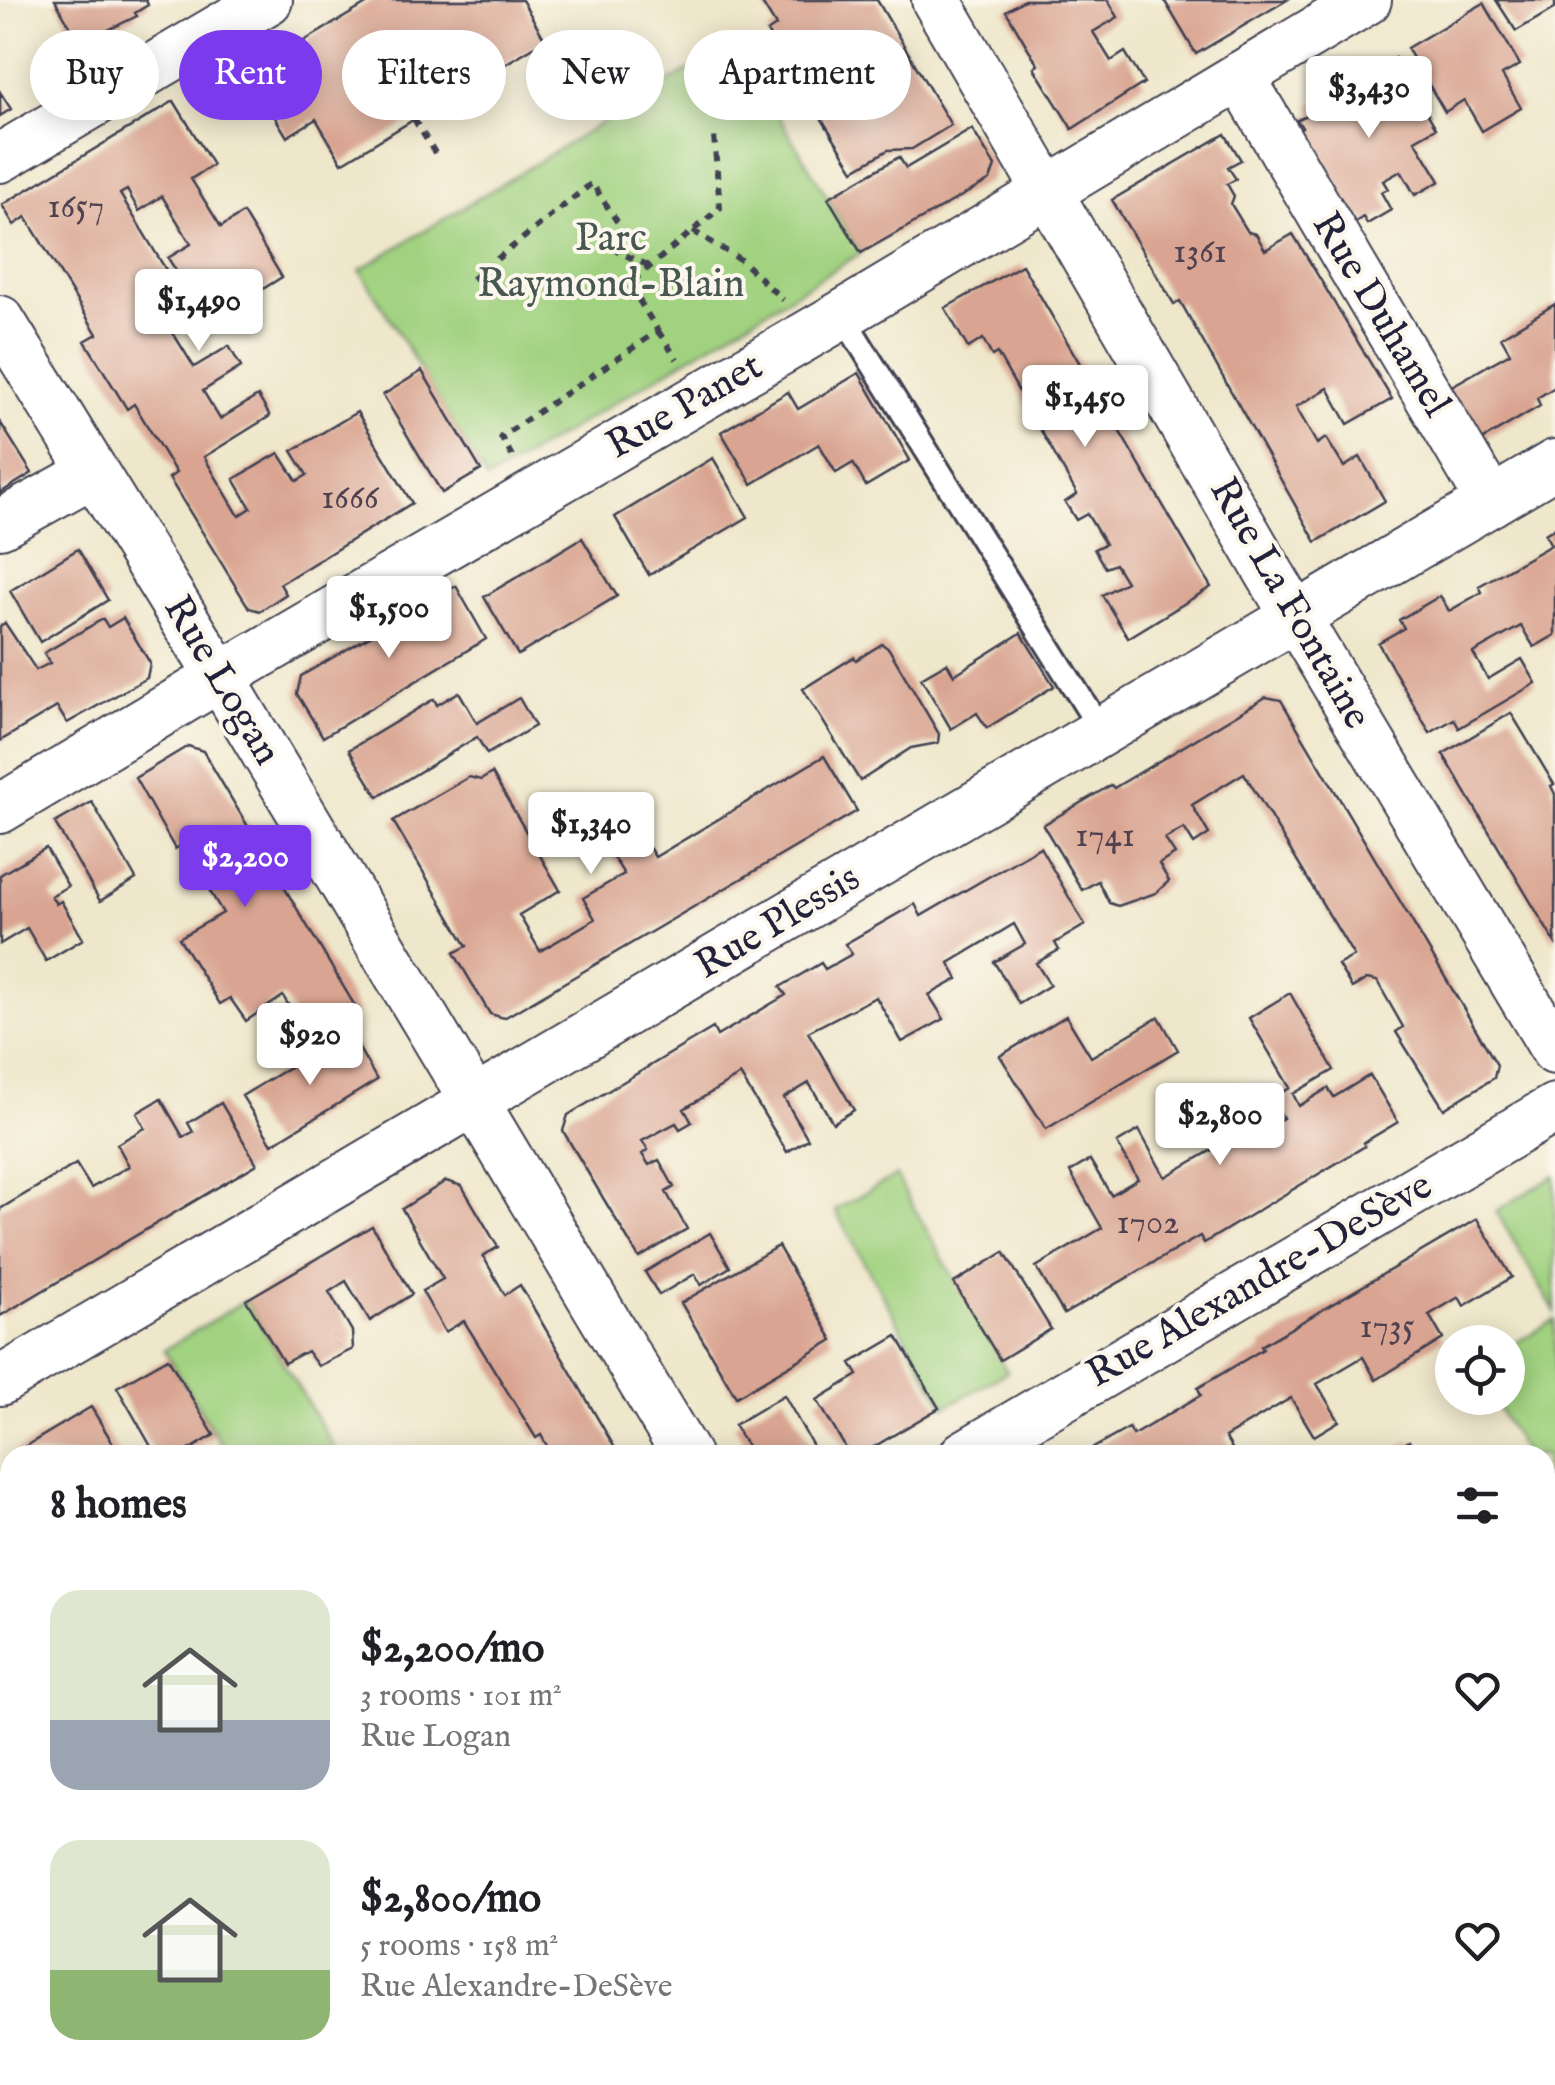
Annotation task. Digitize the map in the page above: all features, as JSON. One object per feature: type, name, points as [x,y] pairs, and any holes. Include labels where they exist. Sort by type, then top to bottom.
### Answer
[{"type":"street","points":[[0,158],[268,0]]},
{"type":"street","name":"Rue La Fontaine","points":[[936,0],[1296,617],[1555,1050]]},
{"type":"street","name":"Rue Panet","points":[[0,809],[842,315],[1367,0]]},
{"type":"street","name":"Rue Duhamel","points":[[1240,76],[1491,502]]},
{"type":"street","name":"Rue Logan","points":[[0,320],[220,677],[680,1445]]},
{"type":"street","name":"Rue Plessis","points":[[0,1381],[1555,464]]},
{"type":"street","points":[[0,524],[94,472]]},
{"type":"street","name":"Rue Alexandre-DeSève","points":[[981,1445],[1555,1108]]},
{"type":"lane","points":[[842,315],[1102,732]]},
{"type":"path","points":[[415,120],[437,156]]},
{"type":"path","points":[[683,368],[629,284],[720,208],[714,136]]},
{"type":"path","points":[[472,279],[592,184],[620,226],[618,252],[650,266]]},
{"type":"path","points":[[694,231],[740,260],[788,306]]},
{"type":"path","points":[[518,466],[501,437],[658,331]]},
{"type":"green space","name":"Parc Raymond-Blain","points":[[684,73],[684,120],[781,120],[861,253],[487,480],[360,270],[607,120],[664,120],[664,85]]},
{"type":"green space","points":[[896,1176],[1007,1372],[945,1407],[835,1210]]},
{"type":"green space","points":[[1555,1176],[1555,1312],[1496,1211]]},
{"type":"green space","points":[[246,1300],[333,1445],[222,1445],[164,1350]]},
{"type":"green space","points":[[1555,1320],[1555,1445],[1520,1445],[1502,1415],[1525,1415],[1525,1337]]},
{"type":"building","points":[[55,0],[146,0],[148,5],[135,13],[137,16],[108,30],[72,30]]},
{"type":"building","points":[[373,0],[522,0],[539,30],[526,30],[526,52],[506,64],[506,30],[342,30],[342,120],[413,120],[342,163],[317,120],[322,120],[322,30]]},
{"type":"building","points":[[760,0],[877,0],[895,30],[770,30],[776,26]]},
{"type":"building","points":[[1024,0],[1108,0],[1118,17],[1093,32],[1111,61],[1125,52],[1144,83],[1072,129],[1034,68],[1038,65],[1006,11]]},
{"type":"building","points":[[1164,0],[1287,0],[1196,54]]},
{"type":"building","points":[[1496,0],[1555,0],[1555,8],[1516,31]]},
{"type":"building","points":[[1484,3],[1520,65],[1502,75],[1521,108],[1482,131],[1464,100],[1445,112],[1407,48]]},
{"type":"building","points":[[911,57],[951,125],[912,149],[888,150],[854,170],[822,120],[911,120]]},
{"type":"building","points":[[1395,58],[1436,128],[1415,140],[1440,181],[1415,195],[1401,171],[1383,181],[1388,189],[1381,192],[1391,210],[1367,224],[1363,217],[1351,225],[1295,131],[1302,127],[1297,120],[1313,112],[1309,106],[1328,94],[1333,103],[1354,90],[1350,84]]},
{"type":"building","points":[[0,92],[11,109],[0,116]]},
{"type":"building","points":[[174,101],[179,120],[186,120],[213,165],[191,179],[221,227],[243,213],[282,277],[208,323],[168,258],[191,244],[162,196],[139,211],[127,190],[120,194],[171,278],[164,283],[169,290],[152,299],[194,367],[229,346],[241,367],[203,391],[220,419],[258,396],[270,416],[204,457],[239,516],[251,508],[234,479],[279,453],[297,481],[307,475],[292,451],[357,412],[412,503],[280,584],[286,594],[260,611],[249,608],[169,478],[176,473],[134,404],[127,409],[85,341],[97,334],[26,217],[14,225],[2,205],[143,120],[159,120],[159,110]]},
{"type":"building","points":[[277,120],[314,120],[287,137]]},
{"type":"building","points":[[972,129],[995,166],[990,180],[861,253],[828,198],[899,157],[906,168]]},
{"type":"building","points":[[1225,134],[1241,160],[1228,167],[1236,179],[1227,184],[1234,196],[1231,204],[1248,232],[1256,234],[1265,250],[1293,234],[1392,399],[1348,424],[1328,388],[1296,407],[1317,444],[1326,438],[1344,467],[1360,457],[1385,501],[1316,542],[1180,301],[1174,304],[1112,200]]},
{"type":"building","points":[[1022,265],[1211,587],[1128,638],[1102,595],[1126,582],[1115,564],[1105,568],[1094,549],[1105,544],[1087,514],[1076,520],[1065,502],[1077,494],[997,353],[992,356],[983,339],[968,348],[945,308]]},
{"type":"building","points":[[1555,304],[1555,387],[1537,398],[1540,406],[1475,444],[1443,391],[1510,353],[1501,337]]},
{"type":"building","points":[[422,371],[481,470],[442,493],[383,395]]},
{"type":"building","points":[[859,373],[910,460],[866,486],[853,463],[836,473],[819,444],[752,484],[721,432],[788,392],[798,409]]},
{"type":"building","points":[[0,422],[32,473],[0,493]]},
{"type":"building","points":[[713,458],[748,517],[649,575],[615,517]]},
{"type":"building","points":[[1555,528],[1555,635],[1534,647],[1521,626],[1473,653],[1488,679],[1522,659],[1536,683],[1459,728],[1454,719],[1430,733],[1378,643],[1404,628],[1399,620],[1440,596],[1449,611],[1482,592],[1479,586],[1551,545],[1545,534]]},
{"type":"building","points":[[582,538],[617,596],[518,655],[484,597]]},
{"type":"building","points":[[78,549],[108,600],[40,642],[10,591]]},
{"type":"building","points":[[456,586],[486,639],[323,737],[297,694],[301,676]]},
{"type":"building","points":[[123,618],[150,663],[147,678],[67,723],[57,707],[0,741],[0,626],[5,623],[36,670],[50,663],[44,653],[103,619],[108,627]]},
{"type":"building","points":[[1021,633],[1054,686],[987,728],[977,713],[951,729],[921,678],[947,663],[954,675]]},
{"type":"building","points":[[882,644],[889,649],[939,734],[938,743],[911,748],[860,781],[803,689]]},
{"type":"building","points":[[459,692],[477,723],[519,698],[535,726],[487,754],[477,737],[378,797],[349,750],[434,699],[437,705]]},
{"type":"building","points":[[1266,697],[1281,700],[1497,1065],[1494,1078],[1444,1109],[1396,1032],[1403,1027],[1377,981],[1367,979],[1352,988],[1338,965],[1354,956],[1244,773],[1192,805],[1209,834],[1194,844],[1184,828],[1165,839],[1175,854],[1159,864],[1169,881],[1156,893],[1118,906],[1109,903],[1098,881],[1082,890],[1043,825],[1111,785],[1114,788]]},
{"type":"building","points":[[1511,713],[1554,784],[1551,786],[1555,794],[1555,943],[1443,754]]},
{"type":"building","points":[[188,746],[203,751],[358,1011],[274,1062],[259,1036],[294,1014],[283,996],[246,1021],[230,998],[220,1004],[179,938],[223,913],[202,878],[208,875],[187,841],[175,849],[135,778]]},
{"type":"building","points":[[824,756],[857,811],[504,1018],[490,1014],[454,953],[467,946],[393,821],[469,777],[481,780],[492,773],[560,890],[519,915],[540,951],[595,919],[583,898],[624,874],[611,854],[642,836],[655,857]]},
{"type":"building","points":[[92,802],[136,879],[100,901],[55,823]]},
{"type":"building","points":[[1040,847],[1085,925],[1055,943],[1059,950],[1036,963],[1050,985],[1019,1004],[994,962],[1025,944],[1014,924],[949,963],[958,979],[929,995],[944,1019],[902,1042],[876,997],[808,1032],[854,1110],[833,1123],[809,1083],[784,1098],[808,1139],[787,1152],[740,1075],[684,1109],[692,1122],[680,1129],[676,1123],[642,1141],[648,1150],[642,1154],[649,1165],[659,1160],[674,1187],[666,1192],[687,1229],[639,1258],[563,1131],[568,1115],[713,1028],[717,1036],[786,995],[780,987],[821,963],[825,969],[852,954],[845,944],[915,904],[921,916]]},
{"type":"building","points":[[46,848],[68,886],[51,896],[56,904],[61,901],[83,939],[46,961],[27,928],[0,944],[0,875]]},
{"type":"building","points":[[1290,993],[1334,1070],[1293,1094],[1299,1106],[1328,1088],[1334,1097],[1370,1075],[1398,1122],[1204,1243],[1200,1236],[1064,1314],[1036,1267],[1102,1228],[1070,1172],[1090,1160],[1111,1195],[1138,1179],[1117,1143],[1139,1130],[1165,1177],[1231,1139],[1213,1109],[1234,1096],[1253,1129],[1261,1131],[1283,1118],[1271,1098],[1290,1088],[1249,1018]]},
{"type":"building","points":[[1066,1016],[1091,1057],[1159,1017],[1178,1050],[1046,1129],[1000,1056]]},
{"type":"building","points":[[349,1031],[377,1080],[272,1144],[242,1096]]},
{"type":"building","points":[[161,1099],[183,1137],[193,1132],[188,1123],[221,1103],[257,1164],[0,1316],[0,1209],[76,1164],[91,1188],[129,1166],[117,1144],[145,1128],[137,1113]]},
{"type":"building","points":[[446,1181],[462,1186],[498,1247],[483,1256],[505,1295],[520,1285],[613,1445],[546,1445],[541,1435],[536,1438],[464,1321],[445,1332],[422,1291],[443,1279],[402,1209]]},
{"type":"building","points":[[1477,1219],[1512,1277],[1464,1306],[1459,1297],[1429,1315],[1435,1325],[1435,1344],[1376,1380],[1363,1357],[1317,1384],[1339,1421],[1314,1436],[1291,1398],[1225,1437],[1230,1445],[1099,1445],[1129,1428],[1133,1435],[1201,1395],[1198,1388],[1263,1349],[1261,1346]]},
{"type":"building","points":[[372,1226],[412,1294],[370,1321],[346,1281],[329,1292],[352,1331],[353,1349],[318,1366],[307,1351],[284,1363],[246,1300]]},
{"type":"building","points":[[710,1233],[730,1267],[701,1285],[695,1274],[659,1295],[645,1272]]},
{"type":"building","points":[[778,1246],[833,1340],[736,1397],[681,1303]]},
{"type":"building","points":[[1004,1252],[1051,1329],[1000,1360],[954,1283]]},
{"type":"building","points":[[897,1336],[939,1408],[877,1445],[844,1445],[817,1400],[858,1375],[851,1363]]},
{"type":"building","points":[[168,1358],[214,1435],[198,1445],[150,1445],[117,1387]]},
{"type":"building","points":[[784,1395],[812,1445],[746,1445],[734,1425]]},
{"type":"building","points":[[91,1407],[114,1445],[28,1445]]}]
